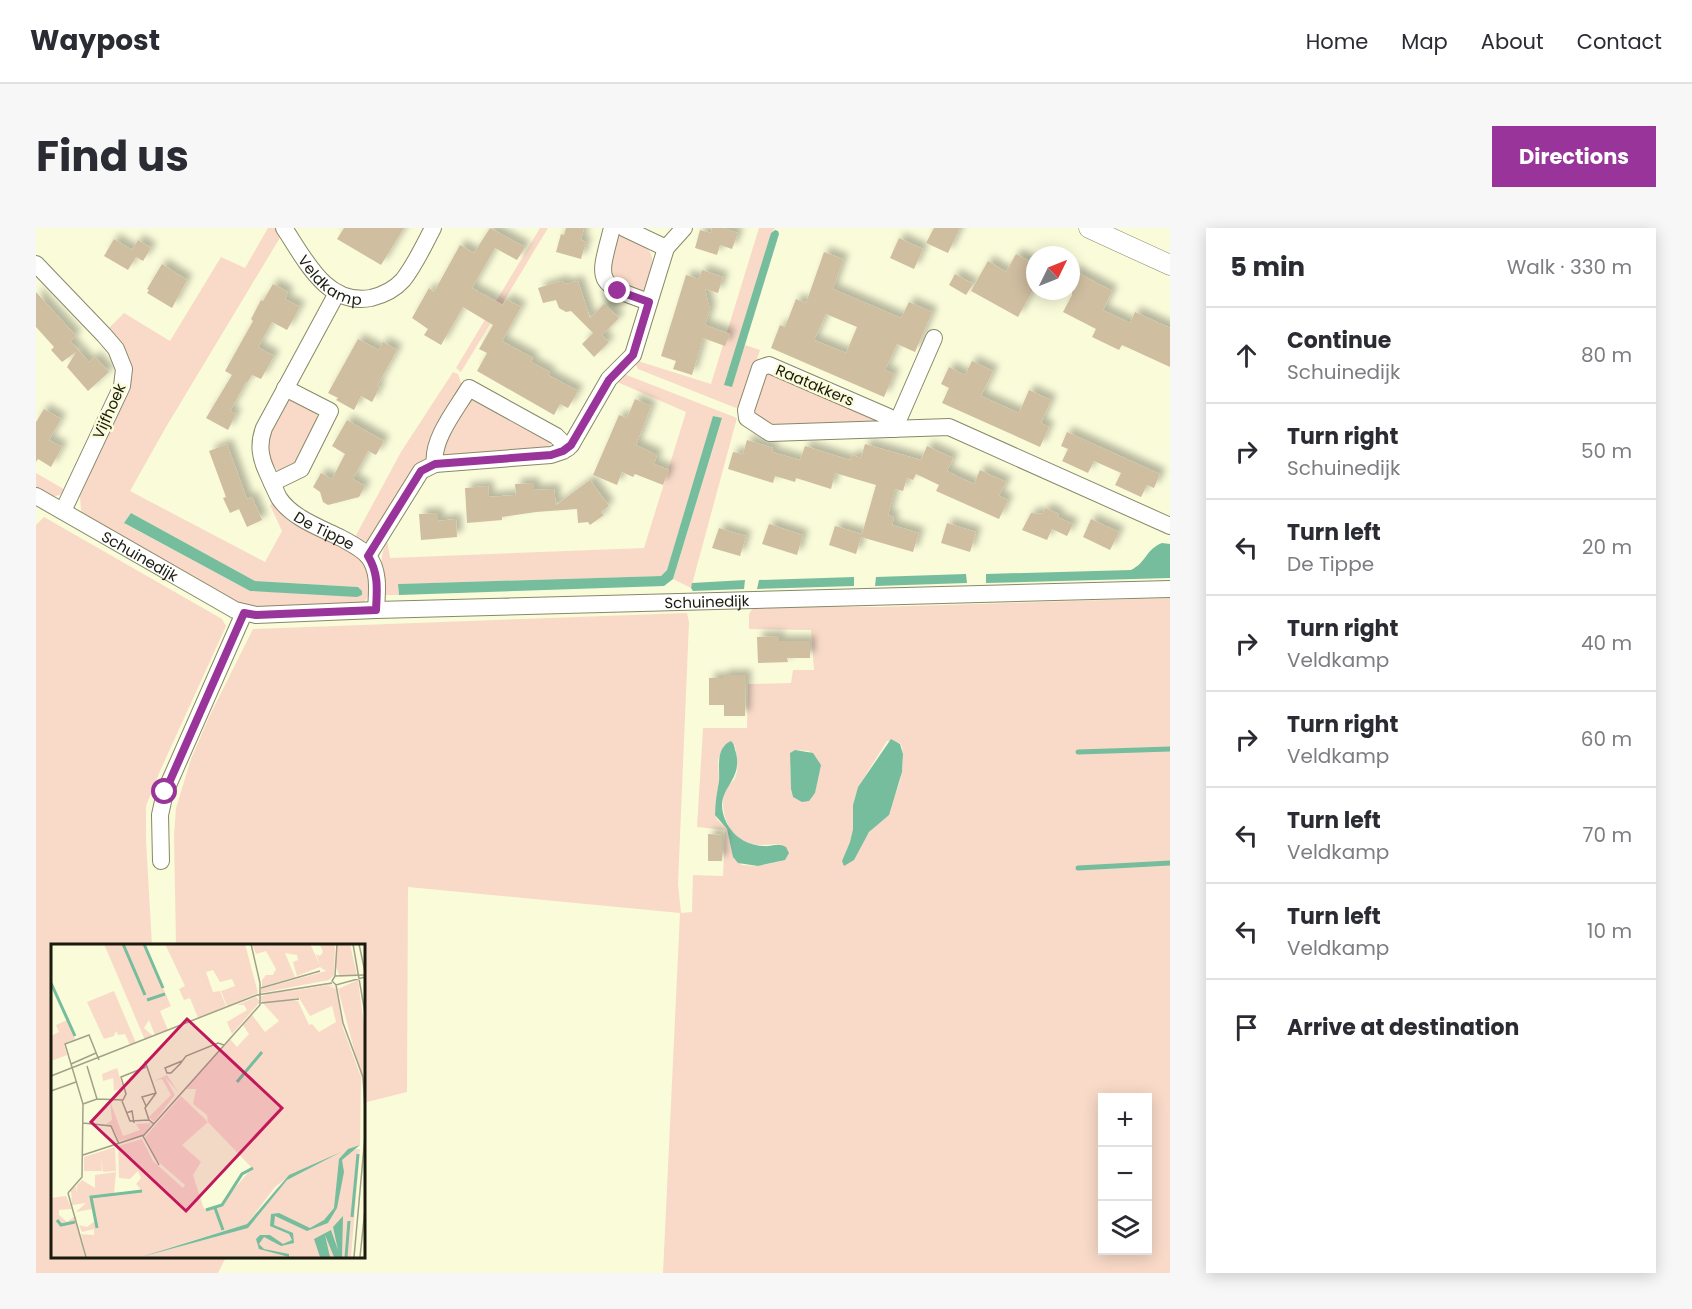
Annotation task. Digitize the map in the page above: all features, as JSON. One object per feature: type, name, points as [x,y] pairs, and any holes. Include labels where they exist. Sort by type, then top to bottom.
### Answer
[{"type":"street","name":"Veldkamp","points":[[284,228],[321,282],[337,293],[356,298],[386,293],[394,288],[408,273],[433,228]]},
{"type":"street","points":[[612,228],[601,268],[604,278],[611,288],[649,302]]},
{"type":"street","points":[[624,228],[666,248]]},
{"type":"street","points":[[368,556],[421,471],[435,464],[551,455],[568,448],[609,380],[633,355],[666,248],[684,228]]},
{"type":"street","points":[[1089,228],[1170,265]]},
{"type":"street","name":"Vijfhoek","points":[[36,264],[104,335],[116,350],[124,369],[122,386],[63,511]]},
{"type":"street","name":"De Tippe","points":[[337,293],[261,436],[260,454],[280,499],[292,511],[357,547],[368,556],[377,579],[376,610]]},
{"type":"street","points":[[894,426],[934,338]]},
{"type":"street","name":"Raatakkers","points":[[894,426],[889,417],[769,365],[760,368],[746,410],[747,418],[770,433],[894,426],[949,428],[1170,526]]},
{"type":"street","points":[[272,483],[301,469],[330,411],[285,388]]},
{"type":"street","points":[[435,464],[434,455],[437,442],[469,388],[556,436],[568,448]]},
{"type":"street","name":"Schuinedijk","points":[[36,496],[235,610],[256,615],[1170,589]]},
{"type":"street","points":[[161,861],[160,815],[165,792],[244,613]]},
{"type":"shaded area","points":[[268,228],[276,228],[281,236],[130,491],[265,562],[282,531],[270,505],[277,502],[357,554],[368,569],[371,589],[366,600],[358,607],[246,607],[84,518],[81,510],[80,497],[128,387],[109,328],[124,313],[170,341],[221,257],[245,268]],"holes":[[[131,513],[255,581],[358,587],[362,595],[250,591],[125,524]]]},
{"type":"shaded area","points":[[540,228],[548,228],[461,372],[456,368]]},
{"type":"shaded area","points":[[759,228],[775,228],[771,233],[732,386],[745,345],[760,350],[742,405],[736,408],[638,369],[635,363],[638,359],[641,362],[711,384]]},
{"type":"shaded area","points":[[775,230],[779,234],[732,387],[724,385],[771,233]]},
{"type":"shaded area","points":[[618,233],[640,243],[650,253],[652,267],[647,291],[643,294],[618,287],[607,265]]},
{"type":"shaded area","points":[[453,372],[458,374],[462,386],[428,458],[368,542],[354,539],[401,452]]},
{"type":"shaded area","points":[[624,374],[737,418],[691,588],[673,579],[722,419],[714,416],[667,570],[661,576],[398,584],[399,595],[384,595],[382,560],[387,540],[390,558],[644,548],[686,412],[615,381]]},
{"type":"shaded area","points":[[776,374],[879,420],[877,426],[773,428],[752,413],[766,375]]},
{"type":"shaded area","points":[[472,397],[551,440],[549,448],[443,456],[440,446]]},
{"type":"shaded area","points":[[293,399],[316,412],[318,419],[296,464],[279,471],[268,462],[266,441],[285,402]]},
{"type":"shaded area","points":[[713,416],[722,418],[673,579],[664,586],[399,595],[398,584],[661,576],[667,570]]},
{"type":"shaded area","points":[[36,473],[67,491],[51,496],[36,490]]},
{"type":"shaded area","points":[[131,513],[255,581],[358,587],[362,595],[357,597],[250,591],[124,523]]},
{"type":"shaded area","points":[[44,517],[222,619],[226,626],[146,806],[152,944],[51,944],[51,1258],[226,1258],[218,1273],[36,1273],[36,525]]},
{"type":"shaded area","points":[[1162,543],[1170,544],[1170,578],[986,583],[986,574],[1131,570],[1152,549]]},
{"type":"shaded area","points":[[966,574],[967,583],[875,586],[876,577]]},
{"type":"shaded area","points":[[854,577],[854,586],[757,589],[759,580]]},
{"type":"shaded area","points":[[745,580],[744,589],[693,591],[691,588],[692,583]]},
{"type":"shaded area","points":[[1170,598],[1170,1273],[663,1273],[680,913],[408,887],[407,1092],[364,1103],[364,944],[176,944],[174,835],[176,808],[191,759],[209,717],[253,629],[687,613],[689,622],[678,884],[681,913],[692,912],[693,875],[723,876],[725,830],[697,827],[703,728],[747,728],[748,684],[791,683],[793,670],[814,670],[811,630],[749,629],[749,614],[754,606],[879,607]],"holes":[[[887,741],[900,743],[903,765],[894,796],[876,824],[842,862],[853,829],[853,805],[858,787]],[[724,745],[735,745],[737,770],[724,796],[726,819],[733,833],[744,842],[758,845],[781,844],[781,861],[758,866],[742,865],[732,851],[727,829],[717,819],[715,811],[719,780],[718,760]],[[795,750],[809,751],[816,781],[814,792],[811,797],[793,797],[790,753]]]},
{"type":"shaded area","points":[[891,739],[900,744],[903,754],[902,772],[889,815],[869,832],[854,860],[844,866],[842,861],[853,829],[853,805],[858,787]]},
{"type":"shaded area","points":[[731,741],[737,763],[736,771],[723,797],[725,820],[738,837],[749,843],[786,847],[789,853],[785,860],[758,866],[738,863],[733,857],[727,829],[715,815],[720,753]]},
{"type":"shaded area","points":[[795,750],[813,753],[821,765],[815,793],[809,801],[802,802],[793,797],[790,753]]},
{"type":"building","points":[[344,228],[404,228],[381,265],[337,239]]},
{"type":"building","points":[[490,228],[525,247],[517,260],[495,248],[472,288],[503,305],[506,299],[521,307],[502,341],[533,358],[531,362],[550,372],[548,375],[578,391],[568,408],[560,404],[554,415],[477,371],[487,353],[479,349],[493,325],[463,307],[441,345],[424,335],[428,329],[412,318],[429,288],[434,292],[460,245],[474,253]]},
{"type":"building","points":[[566,228],[584,228],[581,240],[586,242],[581,259],[556,252],[561,234],[564,235]]},
{"type":"building","points":[[712,228],[723,228],[738,233],[732,249],[720,245],[717,255],[695,248],[700,230],[711,233]]},
{"type":"building","points":[[934,228],[960,228],[948,253],[926,243]]},
{"type":"building","points":[[899,238],[923,249],[914,269],[890,258]]},
{"type":"building","points":[[114,239],[132,250],[138,240],[151,248],[143,261],[136,257],[128,270],[104,256]]},
{"type":"building","points":[[824,252],[843,259],[833,289],[901,318],[909,302],[932,312],[915,352],[897,344],[885,370],[894,374],[884,397],[771,348],[780,325],[785,327],[796,299],[806,303]],"holes":[[[826,314],[857,327],[846,353],[814,340]]]},
{"type":"building","points":[[1016,254],[1026,259],[1027,300],[1018,317],[971,291],[988,261],[1006,272]]},
{"type":"building","points":[[162,264],[187,280],[172,308],[147,293],[149,290],[147,289]]},
{"type":"building","points":[[702,270],[723,277],[718,293],[705,289],[710,310],[705,325],[730,334],[725,346],[703,338],[692,375],[673,369],[676,361],[661,356],[686,275],[699,279]]},
{"type":"building","points":[[955,274],[973,284],[966,295],[949,285]]},
{"type":"building","points":[[1080,274],[1112,291],[1103,310],[1130,323],[1135,312],[1170,328],[1170,367],[1122,345],[1119,350],[1092,337],[1096,329],[1063,312],[1069,300],[1080,300]]},
{"type":"building","points":[[561,281],[567,284],[578,281],[590,318],[604,304],[619,318],[602,335],[609,342],[594,357],[582,344],[593,333],[571,311],[566,312],[559,308],[556,300],[543,303],[538,288]]},
{"type":"building","points":[[273,284],[288,292],[285,299],[300,307],[287,330],[272,322],[258,347],[274,356],[261,379],[252,375],[246,382],[230,411],[236,414],[228,430],[206,418],[232,375],[225,371],[253,321],[251,319]]},
{"type":"building","points":[[36,292],[76,336],[70,341],[89,362],[95,357],[109,372],[88,391],[67,367],[76,352],[62,362],[51,350],[54,347],[36,327]]},
{"type":"building","points":[[358,339],[379,350],[383,342],[397,350],[377,386],[380,387],[372,402],[361,396],[354,410],[328,393]]},
{"type":"building","points":[[972,361],[993,371],[981,396],[1019,413],[1029,390],[1051,400],[1041,423],[1049,427],[1040,447],[942,403],[949,388],[941,384],[949,367],[965,375]]},
{"type":"building","points":[[635,399],[651,406],[636,445],[657,455],[654,464],[669,470],[663,485],[635,474],[633,477],[622,472],[617,485],[593,475],[619,415],[627,418]]},
{"type":"building","points":[[44,409],[61,419],[49,440],[62,447],[51,467],[38,459],[36,462],[36,422]]},
{"type":"building","points":[[347,420],[384,441],[376,455],[368,451],[353,479],[365,486],[359,497],[328,505],[323,502],[320,492],[313,487],[321,473],[332,479],[345,454],[332,446]]},
{"type":"building","points":[[1067,432],[1160,474],[1154,488],[1147,485],[1141,497],[1115,485],[1121,473],[1094,461],[1088,473],[1062,461],[1068,449],[1061,446]]},
{"type":"building","points":[[747,440],[773,448],[772,452],[800,460],[805,446],[850,460],[852,455],[861,458],[865,444],[921,460],[927,446],[953,458],[947,471],[974,484],[980,470],[1006,482],[999,496],[1008,500],[999,519],[936,491],[939,485],[916,474],[913,480],[907,478],[903,491],[895,489],[888,515],[894,517],[892,525],[919,533],[913,552],[861,537],[856,554],[829,545],[835,526],[862,534],[876,485],[835,473],[831,489],[796,478],[795,482],[775,476],[773,483],[728,469],[733,452],[743,454]]},
{"type":"building","points":[[227,444],[247,499],[252,497],[262,520],[247,527],[239,509],[230,513],[223,498],[226,497],[209,451]]},
{"type":"building","points":[[590,480],[609,506],[601,512],[604,515],[590,525],[588,522],[578,523],[577,509],[536,512],[502,517],[502,520],[467,523],[465,488],[488,486],[489,497],[516,495],[515,484],[534,483],[534,490],[554,489],[556,505]]},
{"type":"building","points":[[1045,508],[1059,514],[1057,517],[1073,524],[1067,536],[1052,529],[1047,540],[1022,530],[1031,513],[1043,514]]},
{"type":"building","points":[[438,513],[438,521],[456,519],[457,537],[421,540],[419,514]]},
{"type":"building","points":[[1091,519],[1119,532],[1110,550],[1083,537]]},
{"type":"building","points":[[947,523],[976,532],[970,552],[941,543]]},
{"type":"building","points":[[769,524],[803,535],[797,555],[762,544]]},
{"type":"building","points":[[719,528],[746,536],[740,556],[712,548]]},
{"type":"building","points":[[779,636],[779,641],[810,641],[810,658],[787,658],[788,662],[758,663],[757,637]]},
{"type":"building","points":[[723,675],[746,675],[745,716],[724,716],[724,705],[709,705],[709,678],[723,678]]},
{"type":"building","points":[[708,834],[722,835],[722,861],[708,861]]},
{"type":"waterway","points":[[1078,752],[1170,749]]},
{"type":"waterway","points":[[1078,868],[1170,863]]},
{"type":"route","points":[[165,792],[244,613],[256,615],[376,610],[376,571],[368,556],[421,471],[435,464],[551,455],[571,445],[609,380],[633,355],[649,302],[618,291]]}]
